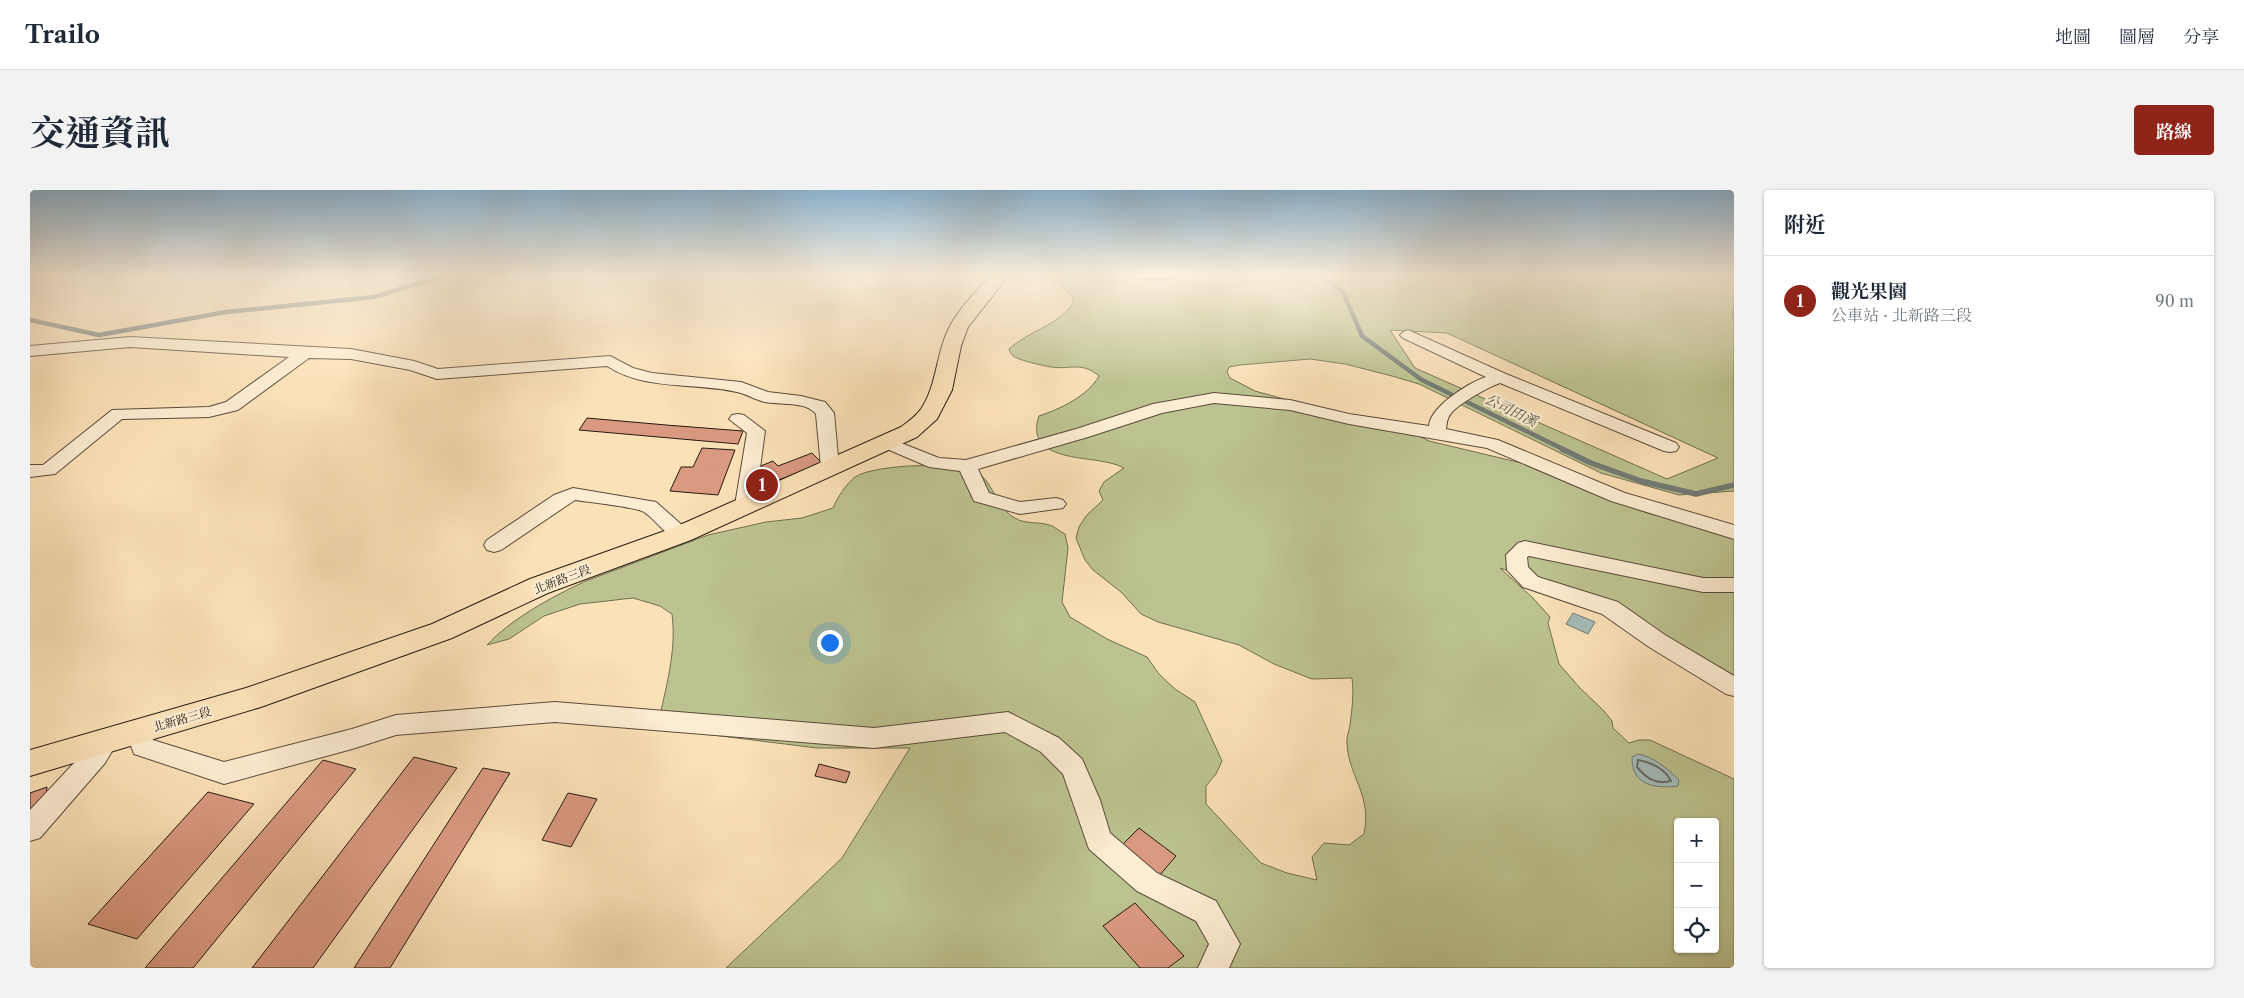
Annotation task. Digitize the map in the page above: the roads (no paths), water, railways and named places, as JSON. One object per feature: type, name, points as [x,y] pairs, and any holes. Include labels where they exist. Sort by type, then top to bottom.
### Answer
[{"type":"main road","name":"北新路三段","points":[[30,762],[250,699],[442,631],[539,586],[682,534],[909,432],[929,414],[942,390],[952,346],[959,327],[970,311]]},
{"type":"street","points":[[1408,335],[1500,377],[1670,447]]},
{"type":"street","points":[[30,351],[130,342],[351,354],[414,366],[437,374],[610,361],[627,372],[652,378],[741,387],[765,397],[801,401],[819,406],[825,413],[830,467]]},
{"type":"street","points":[[30,471],[48,470],[118,414],[209,412],[232,406],[305,353]]},
{"type":"street","points":[[1414,354],[1480,384]]},
{"type":"street","points":[[1437,433],[1438,420],[1447,407],[1480,384],[1500,377]]},
{"type":"street","points":[[886,442],[936,463],[967,466],[1082,433],[1159,408],[1214,398],[1290,405],[1349,419],[1492,444],[1618,497],[1734,532]]},
{"type":"street","points":[[738,419],[756,431],[745,505]]},
{"type":"street","points":[[967,466],[981,497],[1020,508],[1056,504]]},
{"type":"street","points":[[494,545],[561,499],[573,494],[650,506],[682,534]]},
{"type":"street","points":[[1734,585],[1703,585],[1525,548],[1516,555],[1518,570],[1531,582],[1610,608],[1656,641],[1734,687]]},
{"type":"street","points":[[138,732],[142,747],[224,773],[352,739],[396,724],[555,712],[874,738],[1008,722],[1050,745],[1074,767],[1087,800],[1099,840],[1147,882],[1206,911],[1225,944],[1213,968]]},
{"type":"street","points":[[30,829],[96,756],[105,741]]},
{"type":"water","points":[[1573,613],[1595,622],[1588,634],[1566,624]]},
{"type":"water","points":[[1638,754],[1655,760],[1665,767],[1679,780],[1678,786],[1653,786],[1640,779],[1633,766],[1632,757]]},
{"type":"waterway","name":"公司田溪","points":[[30,320],[99,335],[233,311]]},
{"type":"waterway","name":"公司田溪","points":[[1351,311],[1362,336],[1422,380],[1565,450]]},
{"type":"waterway","points":[[1734,312],[1734,318]]},
{"type":"waterway","name":"公司田溪","points":[[1562,449],[1591,463],[1641,481],[1696,494],[1734,485]]},
{"type":"place","name":"觀光果園","points":[[762,485]]}]
